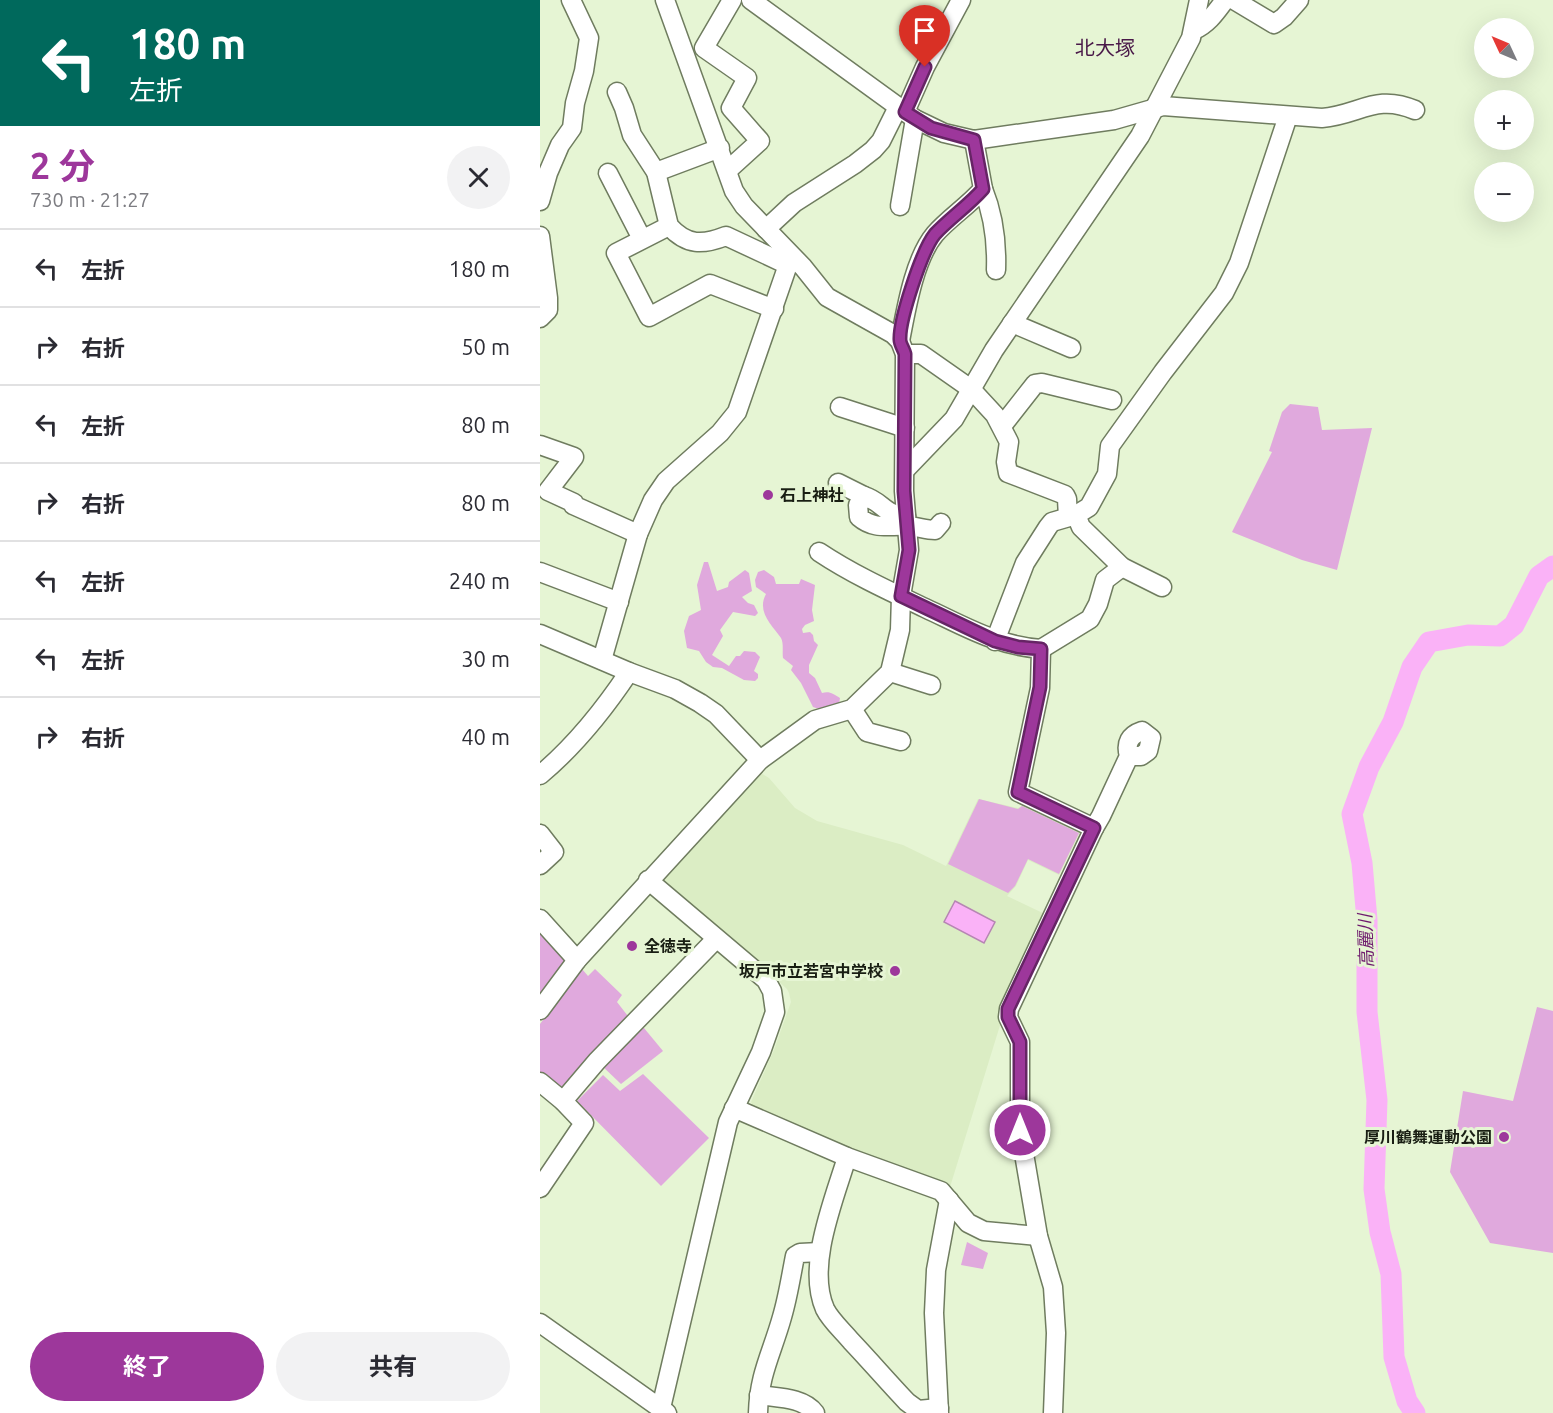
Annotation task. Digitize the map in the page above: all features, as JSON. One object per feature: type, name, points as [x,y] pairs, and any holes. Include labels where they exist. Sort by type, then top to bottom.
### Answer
[{"type":"street","points":[[540,201],[548,173],[560,145],[572,128],[575,103],[584,71],[589,38],[571,0]]},
{"type":"street","points":[[665,0],[735,191],[744,206],[790,261],[827,297],[893,334],[903,347],[921,354],[971,389],[1002,426],[1009,442],[1006,462],[1008,473],[1065,495],[1072,516],[1122,567],[1162,587]]},
{"type":"street","points":[[728,170],[760,141],[730,108],[747,78],[704,48],[732,0]]},
{"type":"street","points":[[751,0],[906,113],[944,133],[974,140],[1114,120],[1141,114],[1155,107],[1197,107],[1288,116],[1335,117],[1370,104],[1402,104],[1415,110]]},
{"type":"street","points":[[900,206],[906,113],[925,67],[961,0]]},
{"type":"street","points":[[905,470],[954,419],[987,360],[1140,136],[1194,30],[1199,0]]},
{"type":"street","points":[[1194,30],[1214,16],[1225,0]]},
{"type":"street","points":[[1234,0],[1274,24],[1278,23],[1299,0]]},
{"type":"street","points":[[617,92],[632,135],[656,172],[669,226],[680,237],[693,242],[709,242],[726,236],[790,261]]},
{"type":"street","points":[[765,229],[794,203],[873,150],[906,113]]},
{"type":"street","points":[[995,641],[1025,563],[1052,522],[1072,516],[1089,507],[1107,474],[1110,446],[1224,293],[1239,263],[1288,116]]},
{"type":"street","points":[[974,140],[983,189],[995,227],[996,270]]},
{"type":"street","points":[[656,172],[720,148]]},
{"type":"street","points":[[608,173],[642,239]]},
{"type":"street","points":[[540,1010],[577,960],[760,760],[815,720],[852,709],[890,672],[900,630],[901,596],[909,550],[903,347],[908,300],[933,236],[972,202],[983,189]]},
{"type":"street","points":[[669,226],[616,253],[649,317],[710,284],[774,309]]},
{"type":"street","points":[[540,236],[548,310],[540,318]]},
{"type":"street","points":[[602,660],[638,534],[653,500],[662,486],[720,433],[737,412],[790,261]]},
{"type":"street","points":[[1012,322],[1071,348]]},
{"type":"street","points":[[1002,426],[1035,384],[1042,383],[1112,400]]},
{"type":"street","points":[[840,407],[905,428]]},
{"type":"street","points":[[540,445],[574,457],[548,490],[573,502],[573,505],[638,534]]},
{"type":"street","points":[[838,483],[864,496],[858,505],[859,518],[864,522],[885,527],[907,521],[935,530],[941,523]]},
{"type":"street","points":[[819,552],[901,596],[995,641],[1018,647],[1041,649],[1090,619],[1098,604],[1105,580],[1122,567]]},
{"type":"street","points":[[540,572],[619,602]]},
{"type":"street","points":[[540,634],[675,689],[700,703],[716,714],[760,760]]},
{"type":"street","points":[[1041,649],[1040,687],[1018,792],[1094,828]]},
{"type":"street","points":[[540,775],[580,738],[606,706],[629,672]]},
{"type":"street","points":[[890,672],[931,686]]},
{"type":"street","points":[[852,709],[867,732],[901,741]]},
{"type":"street","points":[[1053,1413],[1056,1333],[1053,1287],[1038,1236],[1020,1130],[1020,1042],[1008,1017],[1008,1009],[1129,756]]},
{"type":"street","points":[[540,834],[554,852],[540,865]]},
{"type":"street","points":[[540,1323],[664,1411],[728,1122],[761,1052],[775,1012],[772,991],[766,980],[648,880]]},
{"type":"street","points":[[540,919],[577,960]]},
{"type":"street","points":[[563,1101],[597,1061],[716,939]]},
{"type":"street","points":[[540,1082],[584,1123],[540,1188]]},
{"type":"street","points":[[734,1108],[846,1157],[941,1191],[968,1223],[984,1231],[1038,1236]]},
{"type":"street","points":[[846,1157],[820,1244],[820,1287],[826,1312],[907,1402],[918,1410],[939,1411],[934,1312],[936,1270],[949,1200]]},
{"type":"street","points":[[815,1413],[799,1402],[759,1404],[764,1368],[782,1317],[795,1256],[800,1253],[820,1252]]},
{"type":"shaded area","points":[[1290,404],[1318,407],[1322,430],[1372,428],[1337,570],[1302,560],[1232,532],[1272,452],[1269,451],[1282,412]]},
{"type":"shaded area","points":[[704,562],[708,562],[717,591],[728,587],[729,582],[745,570],[749,573],[752,591],[742,597],[754,605],[758,613],[755,616],[733,612],[720,630],[723,636],[712,655],[729,666],[736,656],[740,656],[744,651],[755,652],[760,657],[754,671],[758,674],[755,681],[744,680],[722,668],[713,667],[706,662],[699,651],[687,648],[684,631],[689,616],[701,610],[697,585]]},
{"type":"shaded area","points":[[764,570],[774,577],[776,584],[799,584],[801,579],[815,585],[812,610],[814,621],[802,629],[803,633],[810,632],[813,635],[818,645],[809,665],[809,673],[815,678],[822,693],[833,694],[840,698],[839,704],[825,711],[813,707],[801,683],[791,670],[793,666],[783,658],[781,638],[764,613],[763,601],[766,594],[756,587],[755,580],[758,572]]},
{"type":"shaded area","name":"坂戸市立若宮中学校","points":[[761,773],[769,778],[795,808],[817,821],[903,845],[946,866],[978,799],[1018,808],[1022,806],[1080,832],[1059,875],[1028,860],[1016,886],[1007,896],[1049,916],[1006,1006],[950,1187],[849,1152],[754,1111],[751,1102],[774,1050],[791,1002],[789,993],[747,953],[663,883],[663,875]]},
{"type":"shaded area","points":[[979,799],[1018,809],[1022,806],[1079,833],[1059,874],[1028,859],[1015,886],[1008,893],[948,864]]},
{"type":"shaded area","points":[[955,901],[995,922],[984,943],[944,922]]},
{"type":"shaded area","points":[[540,926],[571,963],[540,1001]]},
{"type":"shaded area","points":[[582,969],[588,976],[595,969],[622,995],[617,1002],[631,1020],[565,1095],[540,1077],[540,1024]]},
{"type":"shaded area","name":"厚川鶴舞運動公園","points":[[1537,1007],[1553,1011],[1553,1253],[1490,1243],[1450,1172],[1463,1091],[1513,1101]]},
{"type":"shaded area","points":[[639,1022],[663,1051],[621,1084],[599,1063]]},
{"type":"shaded area","points":[[643,1074],[709,1138],[661,1186],[577,1101],[603,1075],[620,1091]]},
{"type":"shaded area","points":[[967,1242],[988,1253],[983,1269],[961,1265]]},
{"type":"waterway","name":"高麗川","points":[[1415,1413],[1407,1401],[1394,1357],[1391,1274],[1380,1232],[1374,1189],[1377,1100],[1367,1012],[1367,920],[1362,863],[1352,814],[1369,767],[1393,722],[1412,667],[1429,642],[1468,635],[1500,636],[1514,625],[1539,576],[1553,566]]},
{"type":"place","name":"石上神社","points":[[768,495]]},
{"type":"place","name":"全徳寺","points":[[632,946]]},
{"type":"place","name":"坂戸市立若宮中学校","points":[[895,971]]},
{"type":"place","name":"厚川鶴舞運動公園","points":[[1504,1137]]},
{"type":"district","name":"北大塚","points":[[1105,48]]},
{"type":"route","points":[[925,67],[905,112],[931,128],[974,140],[983,189],[972,202],[933,236],[917,271],[908,300],[900,341],[905,354],[904,491],[909,550],[901,596],[995,641],[1018,647],[1041,649],[1040,687],[1018,792],[1094,828],[1008,1009],[1008,1017],[1020,1042],[1020,1130]]}]
